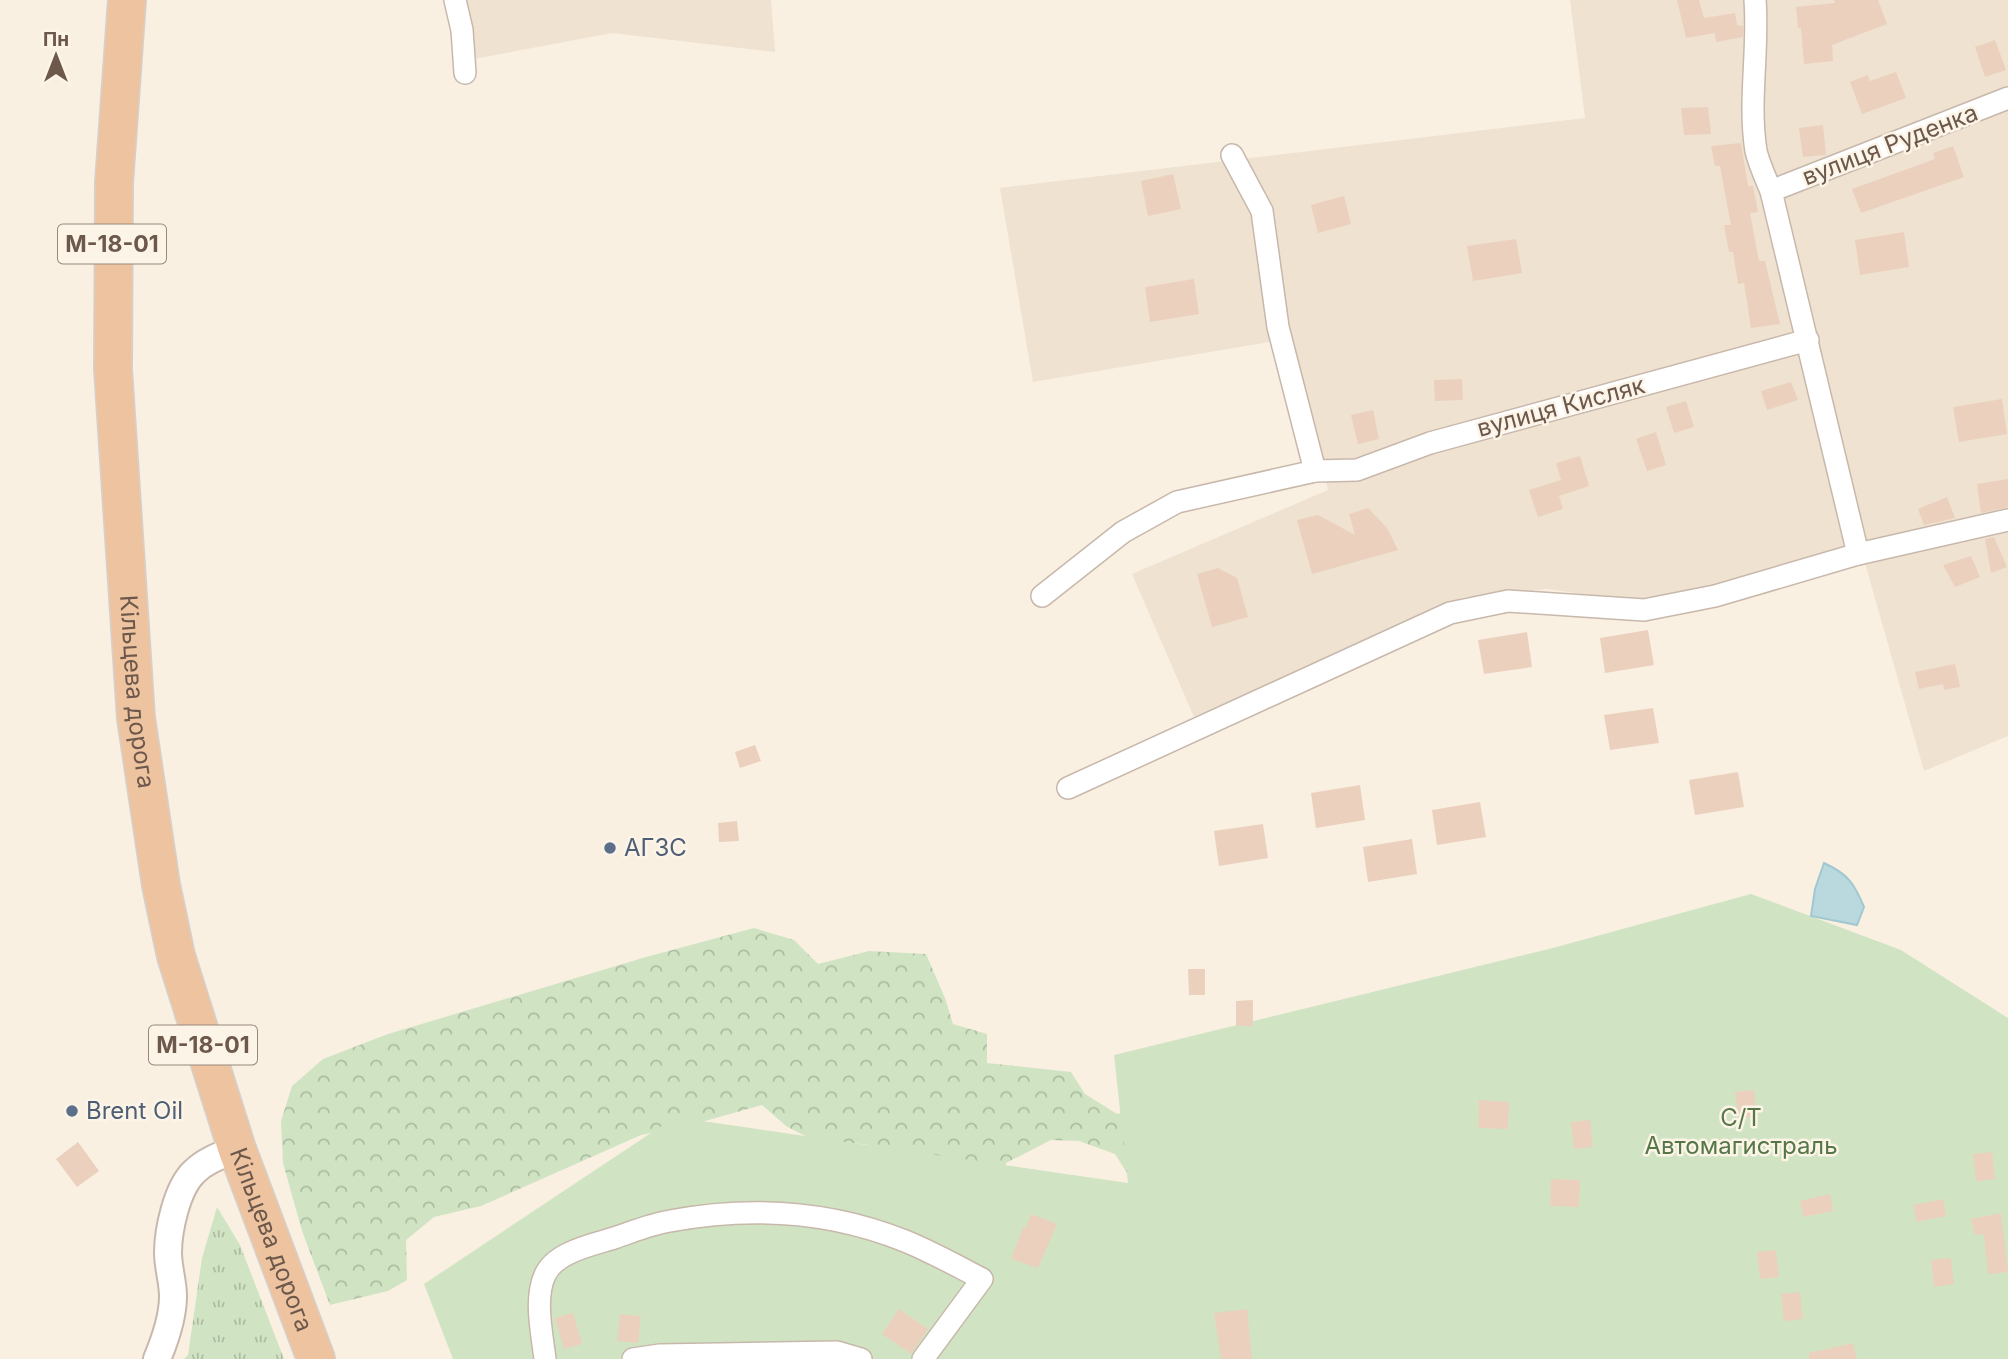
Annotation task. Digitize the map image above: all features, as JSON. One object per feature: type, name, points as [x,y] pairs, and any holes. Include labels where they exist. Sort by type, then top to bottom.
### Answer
[{"type":"highway","name":"Кільцева дорога","points":[[127,0],[114,183],[113,355],[119,489],[136,718],[161,885],[176,956],[237,1149],[316,1359]]},
{"type":"street","points":[[455,0],[462,30],[465,73]]},
{"type":"street","points":[[1755,0],[1757,28],[1753,96],[1756,153],[1771,191],[1858,554]]},
{"type":"street","name":"вулиця Руденка","points":[[1771,191],[2008,99]]},
{"type":"street","points":[[1232,155],[1262,211],[1278,327],[1315,471]]},
{"type":"street","name":"вулиця Кисляк","points":[[1042,596],[1124,532],[1177,502],[1315,471],[1357,470],[1430,443],[1808,340]]},
{"type":"street","points":[[1068,788],[1450,613],[1508,601],[1644,610],[1715,596],[1858,554],[2008,520]]},
{"type":"street","points":[[157,1359],[166,1337],[173,1297],[168,1251],[173,1216],[180,1193],[192,1173],[209,1161],[237,1149]]},
{"type":"street","points":[[545,1359],[541,1294],[545,1276],[553,1262],[593,1244],[667,1221],[719,1214],[766,1213],[813,1215],[866,1227],[907,1242],[982,1279],[923,1359]]},
{"type":"street","points":[[634,1359],[660,1354],[837,1352],[861,1359]]},
{"type":"shaded area","points":[[465,0],[771,0],[775,52],[612,33],[474,59]]},
{"type":"shaded area","points":[[1570,0],[2008,0],[2008,736],[1924,771],[1861,549],[1646,603],[1547,589],[1464,597],[1194,717],[1132,574],[1328,490],[1292,338],[1033,382],[1000,188],[1585,118]]},
{"type":"green space","name":"С/Т Автомагистраль","points":[[1751,894],[1901,950],[2008,1018],[2008,1359],[453,1359],[424,1284],[675,1117],[1128,1183],[1114,1055],[1549,949]]},
{"type":"green space","points":[[754,928],[794,940],[818,964],[869,951],[926,954],[953,1024],[987,1034],[987,1063],[1071,1072],[1085,1094],[1117,1114],[1173,1104],[1134,1184],[1115,1154],[1079,1141],[1051,1140],[1006,1163],[1005,1203],[908,1166],[869,1145],[809,1138],[786,1126],[762,1105],[641,1135],[481,1206],[434,1217],[406,1240],[407,1280],[388,1291],[330,1305],[302,1231],[283,1163],[281,1121],[292,1086],[323,1059],[388,1034],[646,957]]},
{"type":"green space","points":[[217,1207],[240,1245],[284,1359],[184,1359],[188,1355],[202,1258]]},
{"type":"water","points":[[1824,863],[1845,875],[1857,892],[1864,907],[1857,925],[1811,916],[1815,889]]},
{"type":"building","points":[[1677,0],[1699,0],[1704,18],[1735,13],[1737,25],[1743,26],[1743,37],[1716,42],[1715,33],[1686,38]]},
{"type":"building","points":[[1834,0],[1878,0],[1887,24],[1832,45],[1833,61],[1804,64],[1796,7],[1835,3]]},
{"type":"building","points":[[1995,40],[2006,70],[1985,77],[1975,47]]},
{"type":"building","points":[[1896,72],[1906,98],[1862,114],[1850,82],[1868,75],[1870,81]]},
{"type":"building","points":[[1708,107],[1711,134],[1684,135],[1681,108]]},
{"type":"building","points":[[1823,125],[1826,155],[1803,157],[1799,128]]},
{"type":"building","points":[[1741,143],[1748,186],[1753,186],[1758,212],[1750,213],[1759,261],[1765,261],[1780,324],[1751,328],[1744,283],[1738,284],[1733,252],[1729,252],[1724,225],[1731,225],[1720,166],[1715,166],[1711,146]]},
{"type":"building","points":[[1953,146],[1964,177],[1861,213],[1852,189],[1935,159],[1933,153]]},
{"type":"building","points":[[1173,174],[1181,209],[1148,216],[1141,181]]},
{"type":"building","points":[[1344,196],[1351,224],[1318,233],[1311,205]]},
{"type":"building","points":[[1904,232],[1909,267],[1860,275],[1855,240]]},
{"type":"building","points":[[1516,239],[1522,273],[1473,281],[1467,246]]},
{"type":"building","points":[[1194,279],[1199,314],[1150,322],[1145,287]]},
{"type":"building","points":[[1462,379],[1463,400],[1435,401],[1434,380]]},
{"type":"building","points":[[1791,382],[1798,400],[1767,410],[1761,391]]},
{"type":"building","points":[[2002,399],[2007,434],[1959,442],[1953,407]]},
{"type":"building","points":[[1686,401],[1694,427],[1674,433],[1666,407]]},
{"type":"building","points":[[1373,410],[1379,439],[1358,444],[1351,415]]},
{"type":"building","points":[[1656,432],[1666,465],[1647,471],[1636,439]]},
{"type":"building","points":[[1580,456],[1589,486],[1559,496],[1563,509],[1538,517],[1529,490],[1561,480],[1556,463]]},
{"type":"building","points":[[2008,479],[2008,507],[1981,513],[1977,484]]},
{"type":"building","points":[[1947,497],[1955,518],[1924,525],[1918,509]]},
{"type":"building","points":[[1368,508],[1387,528],[1398,550],[1312,574],[1297,520],[1318,515],[1355,535],[1349,514]]},
{"type":"building","points":[[1994,537],[2007,567],[1991,573],[1985,539]]},
{"type":"building","points":[[1971,556],[1980,577],[1955,587],[1943,565]]},
{"type":"building","points":[[1218,568],[1237,578],[1248,617],[1212,627],[1197,574]]},
{"type":"building","points":[[1648,630],[1654,665],[1605,673],[1600,638]]},
{"type":"building","points":[[1527,632],[1532,667],[1484,674],[1478,640]]},
{"type":"building","points":[[1955,664],[1960,687],[1944,690],[1943,684],[1919,689],[1915,672]]},
{"type":"building","points":[[1653,708],[1659,743],[1610,750],[1604,715]]},
{"type":"building","points":[[755,745],[761,761],[740,768],[735,752]]},
{"type":"building","points":[[1738,772],[1744,807],[1695,815],[1689,780]]},
{"type":"building","points":[[1360,785],[1365,820],[1316,828],[1311,793]]},
{"type":"building","points":[[1480,802],[1486,837],[1437,845],[1432,810]]},
{"type":"building","points":[[737,821],[739,841],[719,842],[718,823]]},
{"type":"building","points":[[1263,824],[1268,858],[1219,866],[1214,831]]},
{"type":"building","points":[[1412,839],[1417,874],[1368,882],[1363,847]]},
{"type":"building","points":[[1188,969],[1205,969],[1205,995],[1189,995]]},
{"type":"building","points":[[1253,1000],[1253,1026],[1236,1026],[1236,1001]]},
{"type":"building","points":[[1754,1090],[1757,1116],[1738,1119],[1735,1092]]},
{"type":"building","points":[[1479,1100],[1509,1102],[1508,1129],[1478,1128]]},
{"type":"building","points":[[1590,1120],[1593,1147],[1574,1149],[1571,1122]]},
{"type":"building","points":[[78,1142],[99,1171],[77,1187],[56,1159]]},
{"type":"building","points":[[1992,1152],[1995,1179],[1976,1181],[1973,1154]]},
{"type":"building","points":[[1551,1179],[1580,1180],[1579,1207],[1550,1206]]},
{"type":"building","points":[[1830,1194],[1833,1211],[1803,1217],[1800,1201]]},
{"type":"building","points":[[1943,1199],[1946,1216],[1917,1222],[1913,1205]]},
{"type":"building","points":[[2001,1213],[2008,1272],[1988,1274],[1984,1234],[1975,1235],[1971,1219]]},
{"type":"building","points":[[1031,1214],[1057,1224],[1038,1268],[1011,1259]]},
{"type":"building","points":[[1776,1250],[1779,1277],[1760,1279],[1757,1252]]},
{"type":"building","points":[[1951,1258],[1954,1284],[1934,1287],[1931,1260]]},
{"type":"building","points":[[1800,1292],[1803,1319],[1784,1321],[1781,1294]]},
{"type":"building","points":[[899,1309],[928,1329],[911,1354],[882,1334]]},
{"type":"building","points":[[1247,1309],[1252,1359],[1221,1359],[1214,1313]]},
{"type":"building","points":[[573,1313],[582,1344],[564,1349],[555,1318]]},
{"type":"building","points":[[620,1314],[641,1316],[638,1343],[617,1341]]},
{"type":"building","points":[[1853,1343],[1857,1359],[1809,1359],[1809,1353]]},
{"type":"place","name":"АГЗС","points":[[610,848]]},
{"type":"place","name":"Brent Oil","points":[[72,1111]]}]
